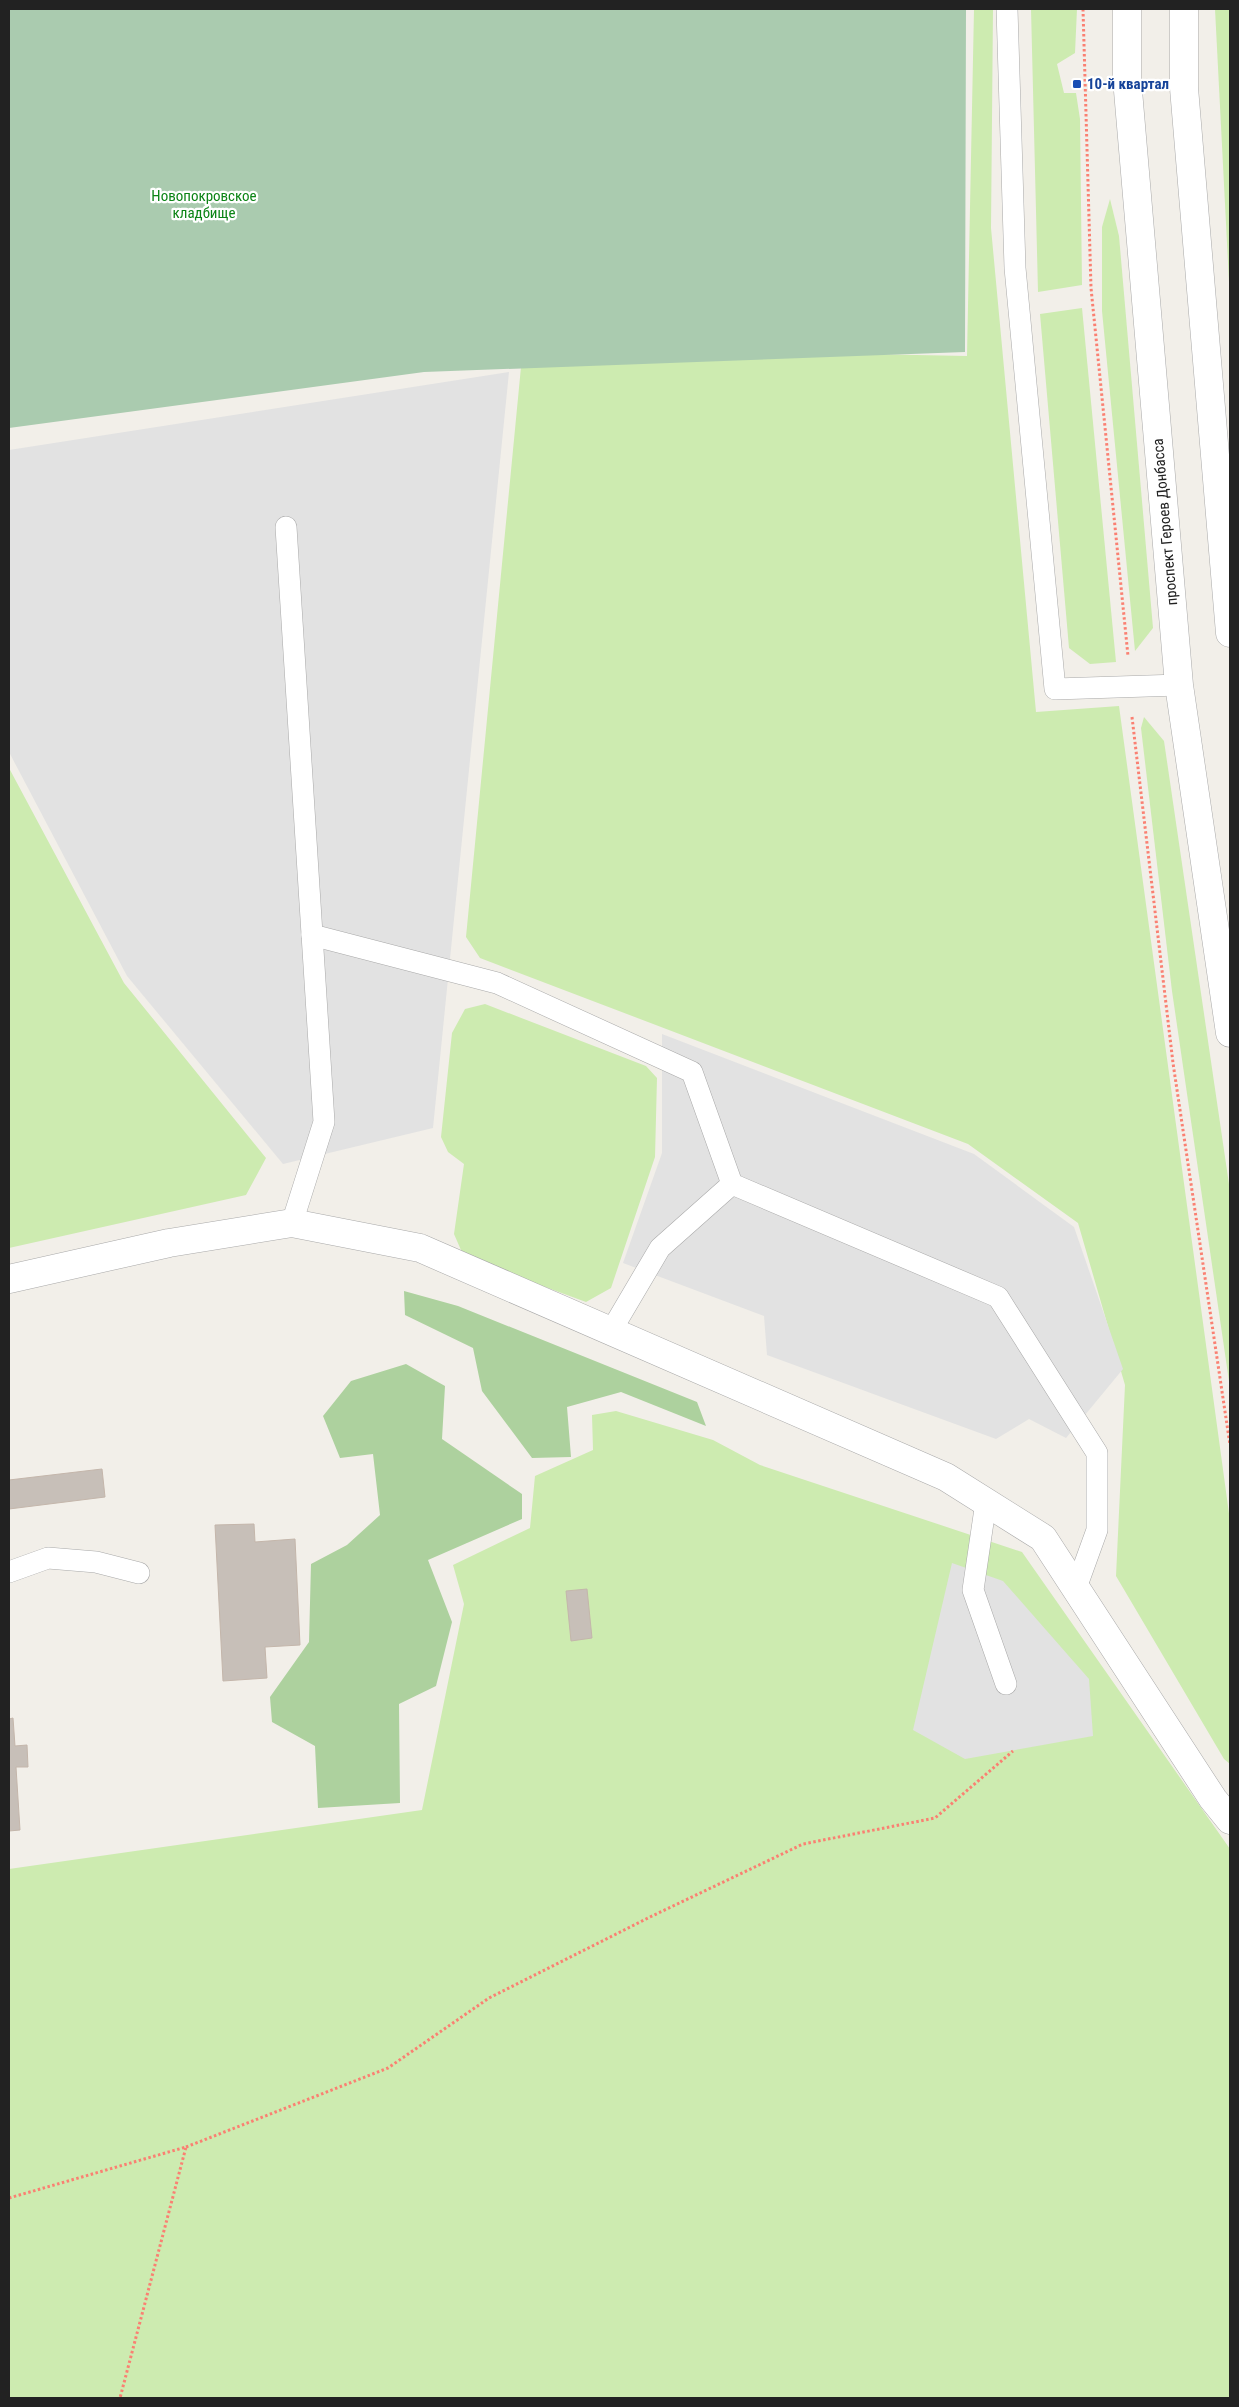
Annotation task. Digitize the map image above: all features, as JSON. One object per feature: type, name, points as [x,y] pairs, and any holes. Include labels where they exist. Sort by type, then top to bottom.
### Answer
[{"type":"street","name":"проспект Героев Донбасса","points":[[1127,9],[1126,65],[1178,686],[1230,1033]]},
{"type":"street","points":[[1184,9],[1184,88],[1230,633]]},
{"type":"street","points":[[9,1280],[169,1243],[292,1223],[420,1248],[946,1477],[1043,1538],[1222,1799],[1230,1820]]},
{"type":"lane","points":[[1007,9],[1015,268],[1055,689],[1178,686]]},
{"type":"lane","points":[[286,527],[324,1122],[292,1223]]},
{"type":"lane","points":[[312,935],[497,983],[692,1072],[732,1184],[998,1297],[1097,1453],[1097,1530],[1076,1588]]},
{"type":"lane","points":[[611,1331],[660,1248],[732,1184]]},
{"type":"lane","points":[[986,1502],[973,1590],[1006,1684]]},
{"type":"lane","points":[[9,1572],[48,1558],[96,1562],[139,1573]]},
{"type":"path","points":[[1083,9],[1091,288],[1130,687],[1133,737],[1158,927],[1173,1063],[1230,1445]]},
{"type":"path","points":[[9,2198],[186,2147],[388,2068],[489,1998],[650,1917],[803,1844],[935,1818],[1013,1751]]},
{"type":"path","points":[[120,2398],[186,2147]]},
{"type":"green space","name":"Новопокровское кладбище","points":[[9,9],[966,9],[965,352],[424,372],[9,428]]},
{"type":"green space","points":[[974,9],[993,9],[991,228],[1036,712],[1119,706],[1230,1521],[1230,1764],[1224,1759],[1116,1576],[1125,1385],[1078,1223],[968,1144],[480,958],[466,937],[521,367],[713,351],[967,356]]},
{"type":"green space","points":[[1031,9],[1077,9],[1075,53],[1057,64],[1064,93],[1076,93],[1080,119],[1082,285],[1038,292]]},
{"type":"green space","points":[[1215,9],[1230,9],[1230,299],[1229,282]]},
{"type":"green space","points":[[1110,199],[1119,236],[1153,628],[1135,651],[1102,311],[1102,227]]},
{"type":"green space","points":[[1082,308],[1116,662],[1090,664],[1069,648],[1040,314]]},
{"type":"green space","points":[[1144,717],[1164,741],[1230,1191],[1230,1388],[1172,991],[1141,728]]},
{"type":"green space","points":[[9,768],[124,983],[266,1158],[246,1195],[9,1248]]},
{"type":"green space","points":[[485,1004],[646,1066],[657,1078],[655,1157],[611,1288],[586,1302],[464,1257],[454,1234],[464,1164],[448,1152],[441,1137],[452,1033],[465,1009]]},
{"type":"green space","points":[[404,1291],[458,1306],[697,1402],[706,1426],[621,1392],[567,1407],[571,1457],[532,1458],[482,1391],[473,1348],[405,1315]]},
{"type":"green space","points":[[406,1364],[445,1386],[442,1439],[522,1494],[522,1519],[428,1560],[452,1622],[436,1686],[399,1704],[400,1803],[318,1808],[315,1746],[272,1722],[270,1697],[309,1642],[311,1564],[347,1545],[380,1515],[373,1454],[340,1458],[323,1416],[351,1381]]},
{"type":"green space","points":[[616,1411],[713,1440],[760,1465],[1022,1552],[1230,1849],[1230,2398],[9,2398],[9,1869],[422,1810],[464,1604],[453,1565],[530,1528],[535,1476],[593,1450],[592,1415]]},
{"type":"shaded area","points":[[509,372],[433,1128],[283,1164],[127,976],[9,752],[9,450]]},
{"type":"shaded area","points":[[662,1034],[974,1154],[1074,1227],[1123,1369],[1066,1438],[1029,1419],[996,1439],[767,1355],[764,1316],[623,1263],[662,1153]]},
{"type":"shaded area","points":[[952,1563],[1003,1581],[1089,1679],[1093,1736],[965,1759],[913,1730]]},
{"type":"building","points":[[102,1469],[105,1497],[9,1509],[9,1480]]},
{"type":"building","points":[[254,1524],[255,1542],[295,1539],[300,1645],[265,1647],[267,1678],[223,1681],[215,1525]]},
{"type":"building","points":[[587,1589],[592,1638],[571,1641],[566,1591]]},
{"type":"building","points":[[13,1718],[15,1746],[27,1745],[28,1767],[16,1767],[20,1830],[9,1831],[9,1719]]},
{"type":"place","name":"10-й квартал","points":[[1077,84]]}]
